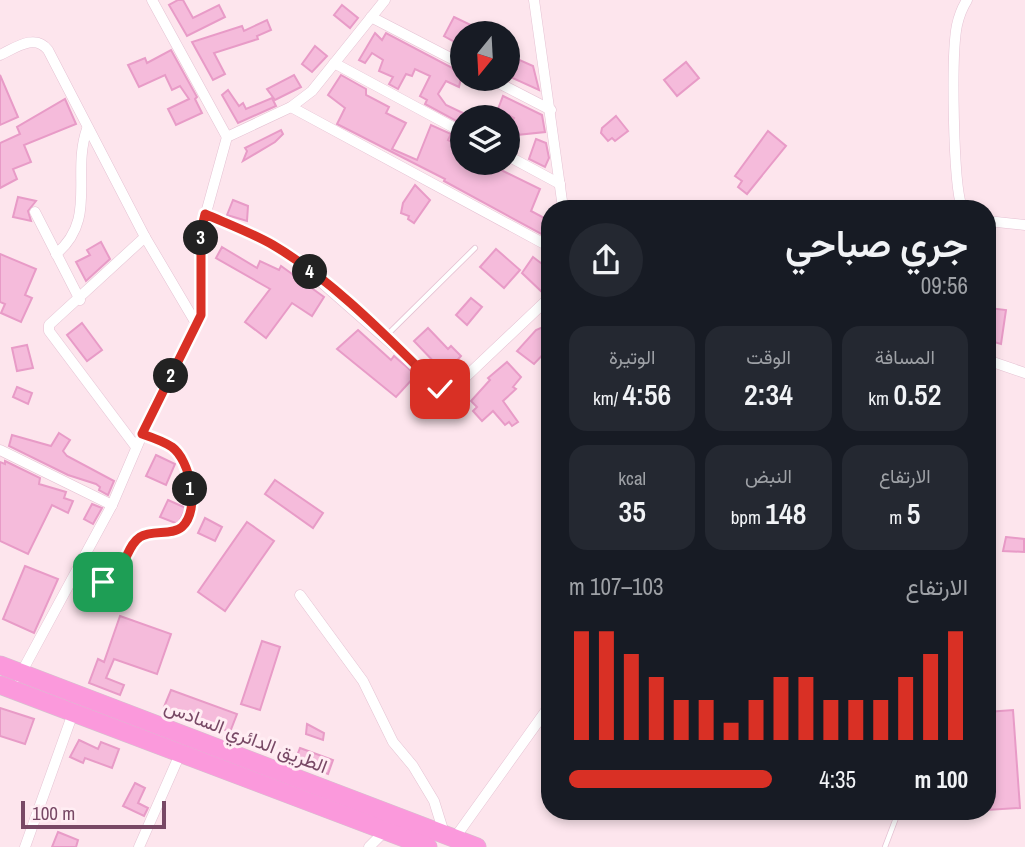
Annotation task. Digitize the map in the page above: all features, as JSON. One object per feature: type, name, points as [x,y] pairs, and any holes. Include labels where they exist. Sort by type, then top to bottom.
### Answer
[{"type":"highway","name":"الطريق الدائري السادس","points":[[0,665],[477,847]]},
{"type":"highway","name":"الطريق الدائري السادس","points":[[7,688],[428,847]]},
{"type":"street","points":[[7,688],[21,673],[112,505],[142,434],[201,315],[201,231],[227,137],[152,0]]},
{"type":"street","points":[[227,137],[291,107],[312,92],[385,0]]},
{"type":"street","points":[[961,200],[956,141],[955,54],[957,26],[967,0]]},
{"type":"street","points":[[537,1],[562,200]]},
{"type":"street","points":[[371,17],[450,58]]},
{"type":"street","points":[[0,55],[33,41],[43,44],[145,237],[197,326]]},
{"type":"street","points":[[334,64],[450,126]]},
{"type":"street","points":[[514,91],[551,110]]},
{"type":"street","points":[[291,107],[541,242]]},
{"type":"street","points":[[56,254],[76,232],[80,219],[81,152],[87,130]]},
{"type":"street","points":[[520,162],[560,184]]},
{"type":"street","points":[[35,212],[80,300]]},
{"type":"street","points":[[205,214],[271,244],[296,260],[386,336],[440,389],[449,391],[541,305]]},
{"type":"street","points":[[996,222],[1025,225]]},
{"type":"street","points":[[136,447],[49,331],[53,320],[80,300],[145,237]]},
{"type":"street","points":[[996,363],[1025,373]]},
{"type":"street","points":[[0,450],[112,505]]},
{"type":"street","points":[[300,595],[363,681],[393,742],[413,766],[434,801],[449,836],[541,717]]},
{"type":"street","points":[[25,847],[73,713]]},
{"type":"street","points":[[139,847],[180,754]]},
{"type":"street","points":[[369,847],[385,831]]},
{"type":"lane","points":[[386,336],[475,248]]},
{"type":"lane","points":[[76,572],[103,582],[112,578],[126,563],[135,542],[142,536],[178,530],[186,522],[192,496],[186,467],[173,448],[142,434]]},
{"type":"lane","points":[[885,847],[895,820]]},
{"type":"building","points":[[183,0],[193,18],[219,5],[225,17],[187,36],[169,5]]},
{"type":"building","points":[[342,5],[358,18],[350,28],[334,15]]},
{"type":"building","points":[[267,20],[271,30],[257,36],[258,39],[214,53],[225,74],[213,80],[192,42],[242,26],[244,31]]},
{"type":"building","points":[[450,25],[450,39],[444,36]]},
{"type":"building","points":[[375,33],[382,40],[386,33],[450,67],[450,83],[446,81],[438,94],[450,107],[450,118],[425,104],[427,100],[420,96],[430,76],[415,69],[412,76],[406,74],[398,89],[389,84],[393,77],[379,71],[383,60],[372,53],[365,63],[359,60]]},
{"type":"building","points":[[315,46],[327,56],[312,72],[302,64]]},
{"type":"building","points":[[171,50],[197,97],[195,99],[202,113],[176,125],[168,109],[189,99],[180,86],[172,90],[165,75],[139,87],[128,65],[145,58],[147,63]]},
{"type":"building","points":[[520,60],[533,66],[539,90],[520,81]]},
{"type":"building","points":[[686,62],[699,78],[677,96],[664,80]]},
{"type":"building","points":[[0,75],[18,117],[0,125]]},
{"type":"building","points":[[294,75],[301,87],[275,100],[267,89]]},
{"type":"building","points":[[341,75],[366,89],[366,95],[389,107],[386,113],[406,123],[392,149],[417,160],[431,125],[450,134],[450,175],[511,175],[540,189],[531,211],[541,216],[541,234],[444,181],[445,179],[337,124],[345,108],[328,95]]},
{"type":"building","points":[[228,90],[239,106],[243,103],[246,109],[272,98],[276,106],[238,123],[222,95]]},
{"type":"building","points":[[503,96],[542,115],[545,132],[520,135],[520,105],[500,105]]},
{"type":"building","points":[[65,99],[76,124],[24,145],[31,162],[13,169],[17,179],[0,188],[0,143],[20,134],[17,127]]},
{"type":"building","points":[[616,116],[628,131],[615,141],[612,138],[608,141],[601,133],[602,128]]},
{"type":"building","points":[[281,130],[283,134],[275,142],[243,161],[247,151],[245,148]]},
{"type":"building","points":[[768,131],[786,146],[747,194],[738,187],[742,181],[735,176]]},
{"type":"building","points":[[536,139],[546,143],[549,158],[545,167],[529,159]]},
{"type":"building","points":[[415,185],[430,200],[414,223],[408,219],[409,216],[401,213],[403,203]]},
{"type":"building","points":[[18,197],[36,201],[28,211],[31,221],[13,217]]},
{"type":"building","points":[[233,200],[248,206],[247,221],[227,215]]},
{"type":"building","points":[[101,242],[110,259],[86,281],[76,262],[90,255],[87,250]]},
{"type":"building","points":[[222,247],[257,268],[260,261],[279,270],[281,266],[324,297],[312,316],[292,303],[266,338],[245,322],[270,289],[216,258]]},
{"type":"building","points":[[496,249],[520,270],[504,288],[480,267]]},
{"type":"building","points":[[0,254],[36,269],[25,295],[32,298],[21,322],[1,313],[5,304],[0,302]]},
{"type":"building","points":[[533,257],[541,263],[541,291],[522,273]]},
{"type":"building","points":[[471,298],[482,307],[467,325],[456,315]]},
{"type":"building","points":[[996,309],[1006,310],[1001,344],[996,343]]},
{"type":"building","points":[[82,323],[102,350],[87,361],[67,335]]},
{"type":"building","points":[[428,328],[448,349],[451,346],[461,356],[449,369],[442,362],[438,366],[414,341]]},
{"type":"building","points":[[541,328],[541,357],[534,364],[517,351]]},
{"type":"building","points":[[358,330],[391,360],[394,356],[416,375],[396,397],[337,349]]},
{"type":"building","points":[[27,345],[33,368],[17,371],[12,348]]},
{"type":"building","points":[[507,362],[521,377],[513,387],[516,389],[503,401],[518,422],[512,426],[509,422],[505,425],[493,411],[482,421],[473,411],[477,407],[471,401],[490,380],[488,378]]},
{"type":"building","points":[[17,387],[32,393],[28,404],[13,397]]},
{"type":"building","points":[[59,433],[70,440],[63,451],[67,456],[114,481],[108,495],[99,490],[100,487],[96,484],[68,475],[9,446],[12,435],[51,446]]},
{"type":"building","points":[[156,455],[175,464],[166,485],[146,476]]},
{"type":"building","points":[[5,461],[40,478],[39,484],[66,492],[64,498],[73,501],[68,513],[52,505],[28,554],[0,541],[0,462],[5,464]]},
{"type":"building","points":[[275,480],[323,513],[313,528],[265,494]]},
{"type":"building","points":[[168,500],[186,508],[178,524],[160,517]]},
{"type":"building","points":[[92,504],[102,508],[93,524],[84,519]]},
{"type":"building","points":[[205,518],[222,527],[215,541],[198,533]]},
{"type":"building","points":[[247,522],[274,541],[225,611],[198,592]]},
{"type":"building","points":[[1006,537],[1024,539],[1024,552],[1003,551]]},
{"type":"building","points":[[25,566],[58,579],[34,633],[3,619]]},
{"type":"building","points":[[120,616],[171,634],[157,674],[114,659],[106,678],[124,685],[120,695],[89,683],[98,659],[104,662]]},
{"type":"building","points":[[262,641],[280,647],[260,710],[241,704]]},
{"type":"building","points":[[171,690],[237,714],[230,732],[164,707]]},
{"type":"building","points":[[0,708],[34,719],[25,744],[0,736]]},
{"type":"building","points":[[1013,710],[1020,808],[996,809],[996,711]]},
{"type":"building","points":[[307,724],[324,733],[323,740],[306,734]]},
{"type":"building","points":[[79,740],[98,749],[101,742],[119,749],[112,768],[85,758],[83,763],[70,757]]},
{"type":"building","points":[[300,748],[333,760],[328,774],[295,761]]},
{"type":"building","points":[[135,783],[145,788],[138,803],[148,808],[144,816],[123,806]]},
{"type":"building","points":[[58,832],[78,840],[76,847],[52,847]]},
{"type":"route","points":[[103,582],[112,578],[126,563],[135,542],[142,536],[178,530],[186,522],[191,508],[192,496],[186,467],[173,448],[142,434],[156,401],[173,374],[201,315],[201,231],[205,214],[271,244],[296,260],[386,336],[440,389]]}]
